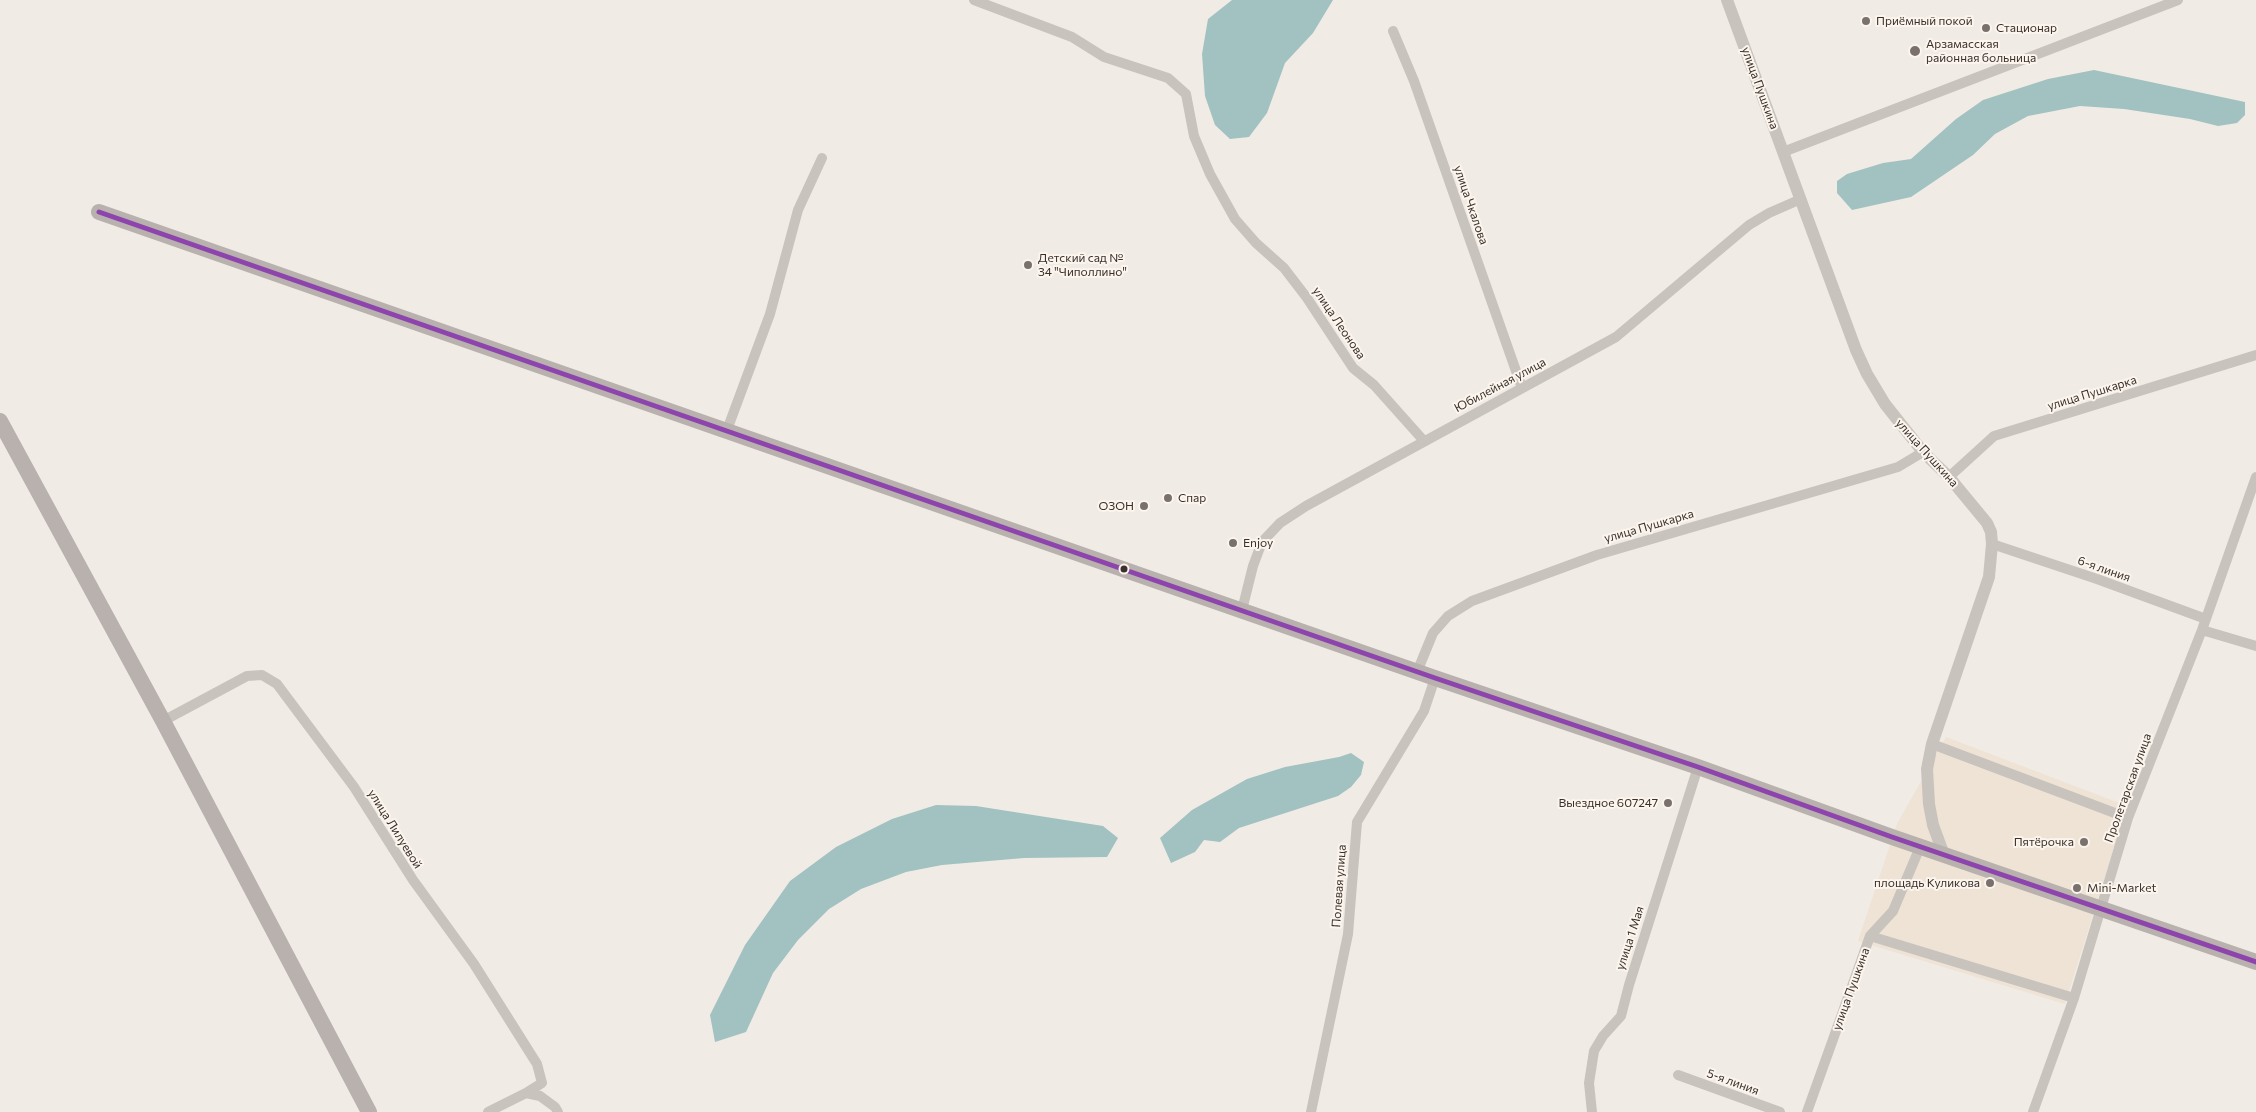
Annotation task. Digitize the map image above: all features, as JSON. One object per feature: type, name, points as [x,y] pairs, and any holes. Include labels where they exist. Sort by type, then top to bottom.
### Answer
[{"type":"main road","points":[[99,212],[1435,678],[1698,766],[1920,847],[2256,962]]},
{"type":"main road","points":[[0,421],[163,721],[369,1112]]},
{"type":"street","name":"улица Леонова","points":[[974,0],[1072,37],[1104,57],[1168,78],[1186,94],[1197,143],[1210,174],[1235,219],[1256,243],[1284,268],[1307,298],[1353,368],[1374,385],[1424,441]]},
{"type":"street","name":"улица Пушкина","points":[[1727,0],[1856,350],[1867,374],[1885,404],[1923,452],[1949,477],[1987,523],[1992,544],[1989,577],[1932,744],[1926,781],[1933,825],[1944,855]]},
{"type":"street","points":[[1783,152],[2178,0]]},
{"type":"street","name":"улица Чкалова","points":[[1393,31],[1414,81],[1522,388]]},
{"type":"street","points":[[727,430],[770,314],[798,210],[822,158]]},
{"type":"street","name":"Юбилейная улица","points":[[1242,610],[1253,566],[1262,542],[1272,530],[1306,506],[1616,337],[1748,225],[1769,213],[1801,200]]},
{"type":"street","name":"улица Пушкарка","points":[[1949,477],[1994,436],[2256,355]]},
{"type":"street","name":"улица Пушкарка","points":[[1418,672],[1433,633],[1448,616],[1472,601],[1597,555],[1898,468],[1923,452]]},
{"type":"street","name":"Пролетарская улица","points":[[2033,1112],[2074,998],[2128,818],[2202,630],[2256,477]]},
{"type":"street","name":"6-я линия","points":[[1992,544],[2097,579],[2206,619]]},
{"type":"street","points":[[2202,630],[2256,646]]},
{"type":"street","name":"улица Лилуевой","points":[[163,721],[248,676],[262,675],[277,684],[354,787],[413,880],[474,964],[537,1064],[542,1083],[488,1112]]},
{"type":"street","name":"Полевая улица","points":[[1311,1112],[1348,934],[1357,822],[1424,711],[1435,678]]},
{"type":"street","points":[[1932,744],[2128,818]]},
{"type":"street","name":"улица 1 Мая","points":[[1592,1112],[1588,1083],[1594,1051],[1603,1036],[1621,1016],[1698,766]]},
{"type":"street","name":"улица Пушкина","points":[[1807,1112],[1870,936],[1893,911],[1920,847]]},
{"type":"street","points":[[1870,936],[2074,998]]},
{"type":"street","name":"5-я линия","points":[[1678,1075],[1780,1112]]},
{"type":"street","points":[[526,1093],[540,1096],[555,1107],[558,1112]]},
{"type":"shaded area","name":"площадь Куликова","points":[[1946,737],[2127,806],[2065,1004],[1858,941],[1897,824]]},
{"type":"water","points":[[1232,0],[1333,0],[1313,33],[1285,63],[1267,113],[1249,137],[1230,139],[1215,125],[1205,96],[1202,54],[1208,19]]},
{"type":"water","points":[[2094,70],[2245,102],[2245,115],[2237,123],[2218,126],[2190,119],[2124,109],[2080,106],[2028,116],[1995,134],[1973,155],[1911,197],[1852,210],[1837,193],[1837,181],[1847,174],[1883,163],[1911,159],[1956,119],[1983,100],[2048,79]]},
{"type":"water","points":[[1351,753],[1364,762],[1361,775],[1351,787],[1338,796],[1239,828],[1220,842],[1204,840],[1195,852],[1171,863],[1160,838],[1192,810],[1247,779],[1285,767]]},
{"type":"water","points":[[936,805],[976,806],[1103,826],[1118,838],[1107,857],[1024,858],[942,865],[906,872],[861,889],[829,909],[798,940],[773,973],[746,1032],[715,1042],[710,1015],[745,945],[790,881],[836,847],[892,819]]},
{"type":"transit line","points":[[99,212],[2256,962]]},
{"type":"place","name":"Приёмный покой","points":[[1866,21]]},
{"type":"place","name":"Стационар","points":[[1986,28]]},
{"type":"place","name":"Арзамасская районная больница","points":[[1915,51]]},
{"type":"place","name":"Детский сад № 34 \"Чиполлино\"","points":[[1028,265]]},
{"type":"place","name":"Спар","points":[[1168,498]]},
{"type":"place","name":"ОЗОН","points":[[1144,506]]},
{"type":"place","name":"Enjoy","points":[[1233,543]]},
{"type":"place","name":"Выездное 607247","points":[[1668,803]]},
{"type":"place","name":"Пятёрочка","points":[[2084,842]]},
{"type":"place","name":"площадь Куликова","points":[[1990,883]]},
{"type":"place","name":"Mini-Market","points":[[2077,888]]}]
